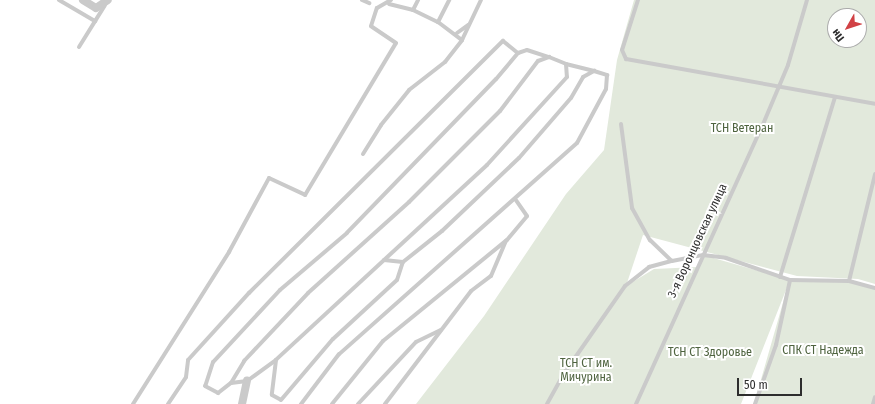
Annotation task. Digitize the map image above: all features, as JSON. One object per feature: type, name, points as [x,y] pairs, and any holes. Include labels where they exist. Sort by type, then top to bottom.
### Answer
[{"type":"street","points":[[83,0],[96,8],[107,1]]},
{"type":"street","points":[[242,404],[247,381]]},
{"type":"lane","points":[[59,0],[95,22]]},
{"type":"lane","points":[[362,0],[369,3]]},
{"type":"lane","points":[[413,10],[418,0]]},
{"type":"lane","points":[[438,22],[449,0]]},
{"type":"lane","points":[[363,154],[381,125],[409,90],[445,62],[462,40],[481,0]]},
{"type":"lane","points":[[638,0],[622,50],[626,59],[875,104]]},
{"type":"lane","name":"3-я Воронцовская улица","points":[[636,404],[761,129],[776,86],[788,65],[807,0]]},
{"type":"lane","points":[[80,47],[107,1]]},
{"type":"lane","points":[[133,404],[229,252],[269,178],[305,196],[396,43],[371,26],[378,8],[390,2],[413,10],[438,22],[457,34],[462,40]]},
{"type":"lane","points":[[457,34],[468,25]]},
{"type":"lane","points":[[168,404],[186,377],[188,360],[249,293],[503,41],[518,53]]},
{"type":"lane","points":[[301,404],[339,354],[516,200],[577,142],[592,121],[606,90],[607,75],[566,64],[549,57],[527,50],[518,53],[347,233],[280,290],[213,362],[205,386],[218,393],[231,383],[244,361],[308,293],[468,144],[500,112],[538,61],[549,57]]},
{"type":"lane","points":[[231,383],[247,381],[276,360],[487,165],[535,114],[567,76],[566,64]]},
{"type":"lane","points":[[276,360],[272,395],[281,400],[333,339],[397,280],[403,262],[442,231],[519,158],[571,98],[583,78],[594,71]]},
{"type":"lane","points":[[780,277],[835,97]]},
{"type":"lane","points":[[621,124],[632,208],[650,240],[672,261]]},
{"type":"lane","points":[[849,281],[875,174]]},
{"type":"lane","points":[[332,404],[383,341],[506,240],[527,216],[516,200]]},
{"type":"lane","points":[[385,404],[471,291],[491,276],[506,240]]},
{"type":"lane","points":[[547,404],[564,372],[626,286],[649,267],[703,254],[726,258],[790,280],[849,281],[875,288]]},
{"type":"lane","points":[[384,260],[403,262]]},
{"type":"lane","points":[[755,404],[776,345],[790,280]]},
{"type":"lane","points":[[358,404],[416,342],[441,329]]},
{"type":"lane","points":[[873,404],[875,397]]},
{"type":"green space","points":[[634,0],[875,0],[875,284],[858,279],[797,276],[643,235],[626,286],[654,269],[697,267],[703,255],[790,280],[849,281],[875,288],[875,404],[754,404],[788,285],[741,404],[416,404],[484,316],[566,194],[604,150],[617,60]]},
{"type":"park label","name":"ТСН Ветеран","points":[[742,129]]},
{"type":"park label","name":"СПК СТ Надежда","points":[[823,351]]},
{"type":"park label","name":"ТСН СТ Здоровье","points":[[710,353]]},
{"type":"park label","name":"ТСН СТ им. Мичурина","points":[[586,371]]}]
